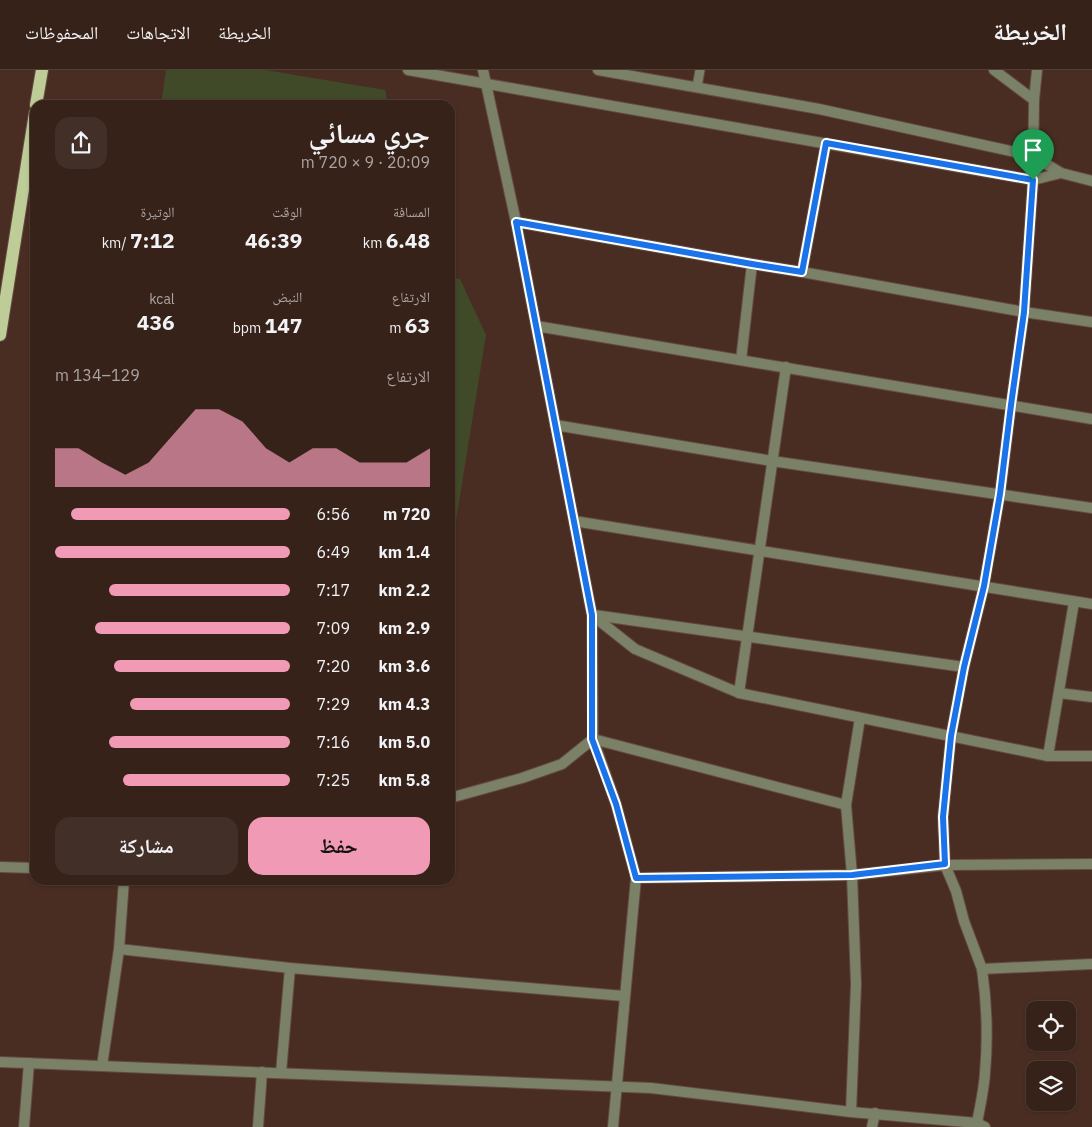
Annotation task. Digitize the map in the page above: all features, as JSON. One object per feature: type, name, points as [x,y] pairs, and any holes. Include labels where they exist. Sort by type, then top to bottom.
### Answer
[{"type":"main road","points":[[37,100],[42,70]]},
{"type":"main road","points":[[0,335],[30,145]]},
{"type":"street","points":[[408,70],[1033,180],[1060,174]]},
{"type":"street","points":[[483,70],[516,222],[592,615],[592,739],[616,804],[636,878],[613,1127]]},
{"type":"street","points":[[598,70],[819,109],[1033,156],[1060,174],[1092,181]]},
{"type":"street","points":[[994,70],[1034,100]]},
{"type":"street","points":[[0,1062],[651,1088],[851,1112],[981,1125],[987,1032],[986,1000],[982,969],[945,864],[943,817],[951,736],[964,667],[984,586],[1000,494],[1024,312],[1033,180],[1034,100],[1037,70]]},
{"type":"street","points":[[802,272],[826,143]]},
{"type":"street","points":[[516,222],[1024,312],[1092,322]]},
{"type":"street","points":[[741,360],[752,264]]},
{"type":"street","points":[[536,326],[1092,419]]},
{"type":"street","points":[[739,694],[786,367]]},
{"type":"street","points":[[555,425],[772,461],[1092,508]]},
{"type":"street","points":[[574,521],[1092,604]]},
{"type":"street","points":[[1048,756],[1074,602]]},
{"type":"street","points":[[592,615],[964,667]]},
{"type":"street","points":[[592,615],[635,649],[739,694],[1048,756],[1092,756]]},
{"type":"street","points":[[1059,693],[1092,697]]},
{"type":"street","points":[[851,1112],[856,984],[852,875],[846,805],[860,718]]},
{"type":"street","points":[[455,797],[522,778],[562,764],[592,739]]},
{"type":"street","points":[[592,739],[846,805]]},
{"type":"street","points":[[636,878],[852,875],[945,864],[1092,864]]},
{"type":"street","points":[[0,867],[30,868]]},
{"type":"street","points":[[102,1066],[120,949],[124,885]]},
{"type":"street","points":[[120,949],[290,968],[624,996]]},
{"type":"street","points":[[982,969],[1092,964]]},
{"type":"street","points":[[282,1073],[290,968]]},
{"type":"street","points":[[24,1127],[29,1063]]},
{"type":"street","points":[[258,1127],[262,1072]]},
{"type":"street","points":[[872,1127],[875,1113]]},
{"type":"lane","points":[[697,88],[700,70]]},
{"type":"green space","points":[[166,70],[265,70],[385,90],[387,100],[162,100]]},
{"type":"green space","points":[[455,278],[460,279],[486,335],[455,527]]},
{"type":"route","points":[[826,143],[1033,180],[1024,312],[1000,494],[984,586],[964,667],[951,736],[943,817],[945,864],[852,875],[636,878],[616,804],[592,739],[592,615],[516,222],[802,272],[826,143]]}]
